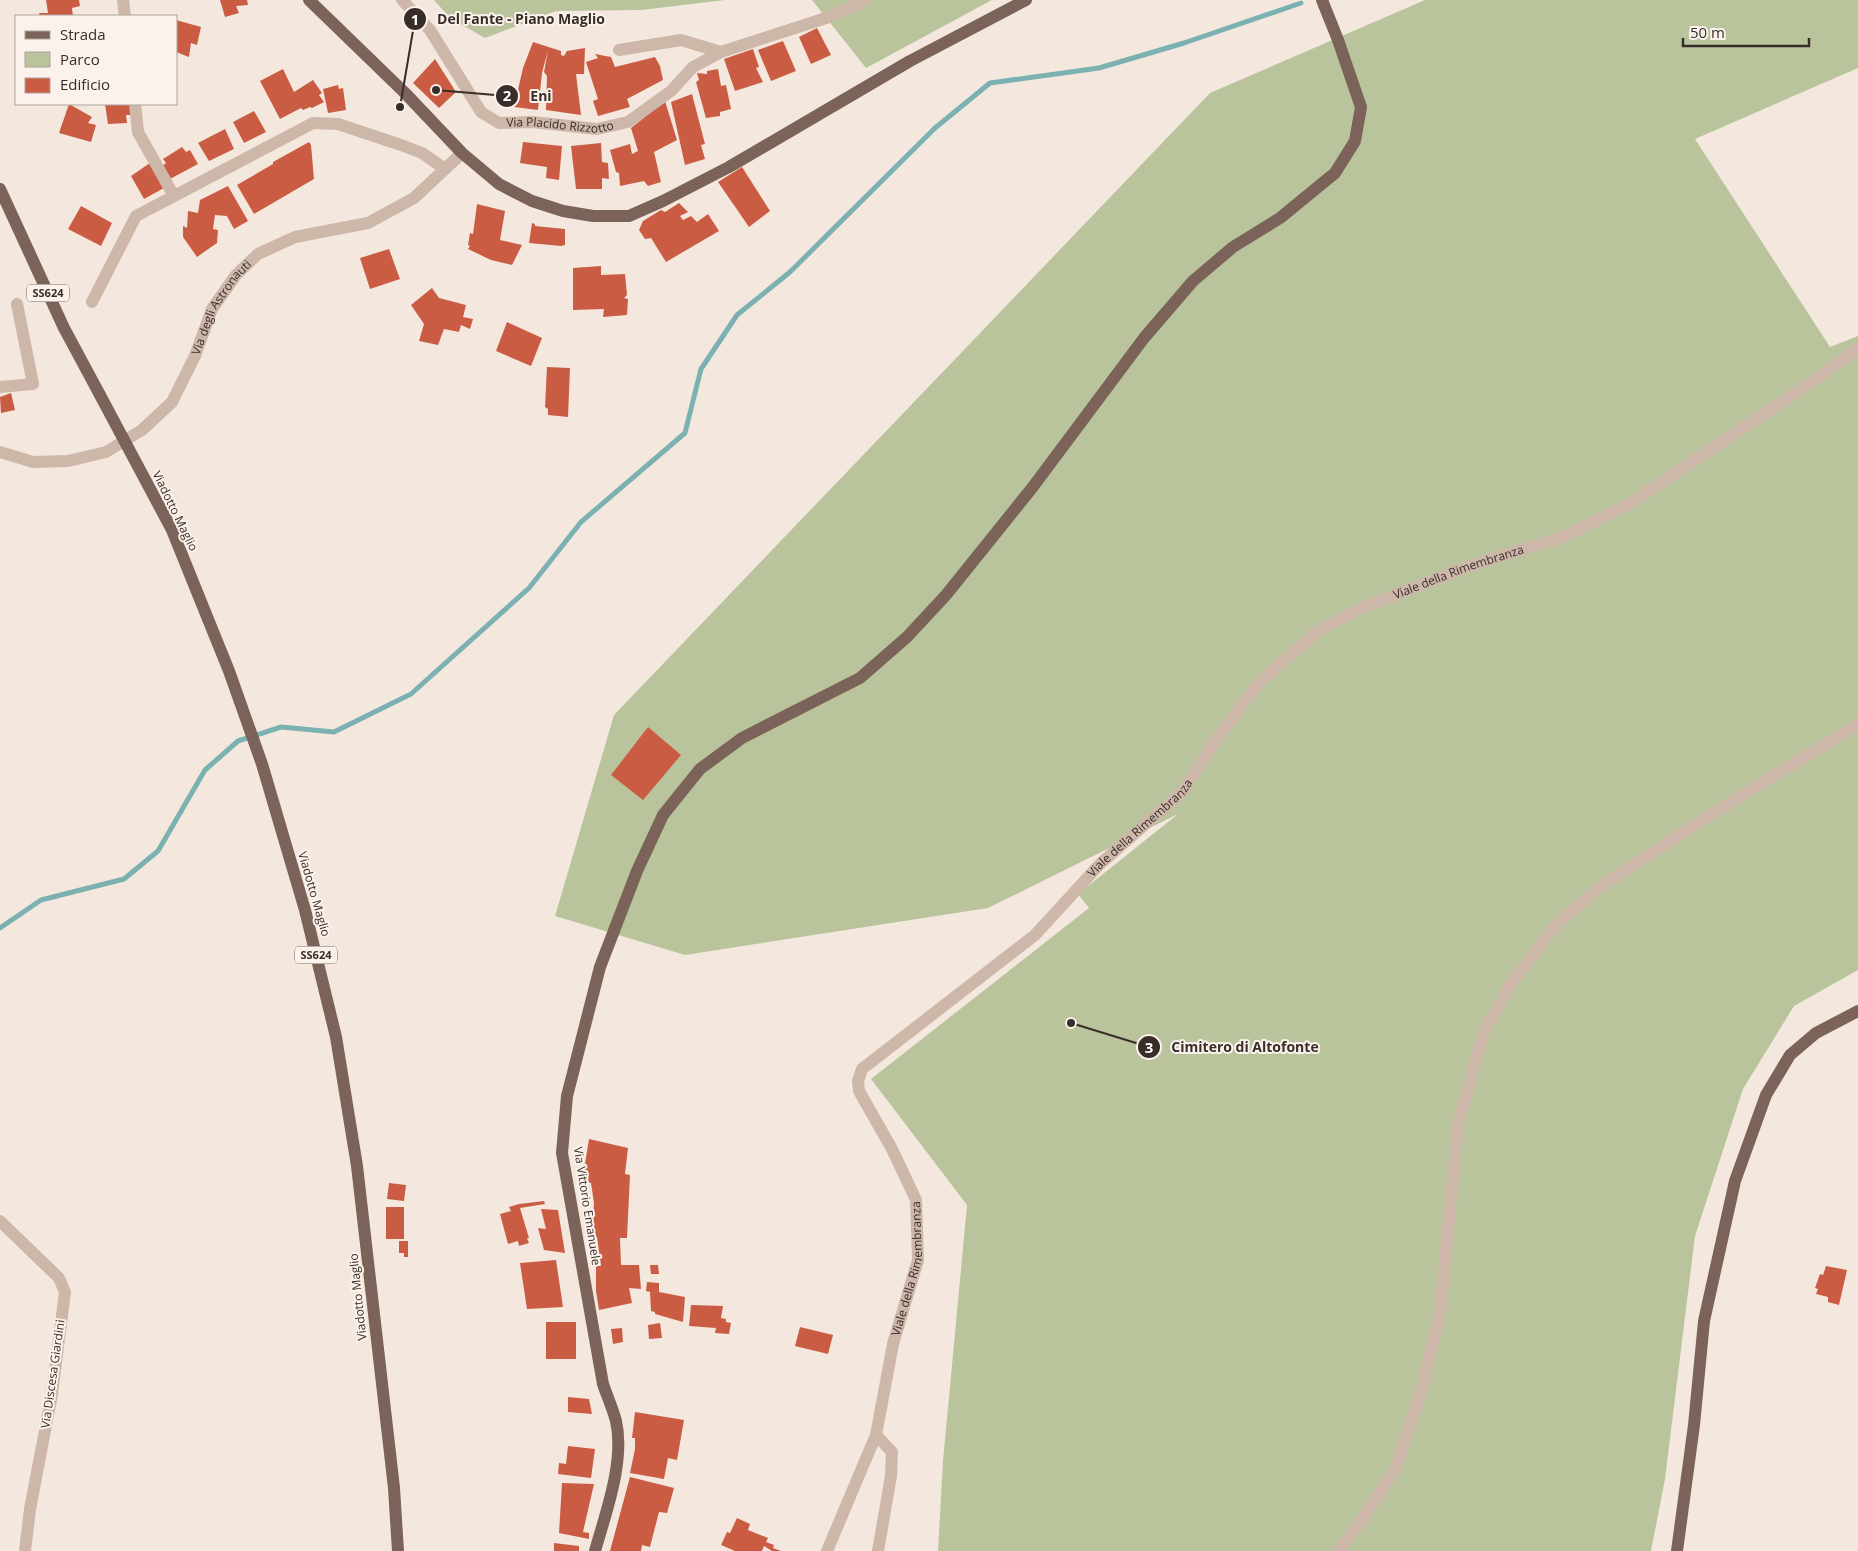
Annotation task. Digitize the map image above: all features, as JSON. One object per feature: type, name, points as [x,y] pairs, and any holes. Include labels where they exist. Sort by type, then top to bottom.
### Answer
[{"type":"main road","points":[[309,0],[405,93],[462,153],[499,184],[532,201],[563,211],[593,216],[629,216],[663,201],[729,167],[910,61],[1026,0]]},
{"type":"main road","name":"Via Vittorio Emanuele","points":[[595,1551],[610,1498],[618,1452],[618,1437],[616,1421],[603,1384],[562,1152],[566,1096],[600,967],[637,871],[663,815],[700,768],[742,738],[860,678],[906,638],[971,565],[1032,488],[1144,338],[1193,281],[1233,247],[1280,218],[1335,173],[1355,141],[1361,106],[1322,0]]},
{"type":"main road","name":"Viadotto Maglio","points":[[0,189],[64,328],[172,530],[229,671],[262,764],[305,910],[336,1037],[357,1166],[394,1488],[398,1551]]},
{"type":"main road","points":[[1677,1551],[1694,1425],[1704,1321],[1734,1181],[1766,1095],[1790,1055],[1816,1033],[1858,1010]]},
{"type":"street","points":[[123,0],[125,15]]},
{"type":"street","name":"Via Placido Rizzotto","points":[[402,0],[430,30],[481,112],[499,123],[532,122],[597,129],[628,122],[671,91],[693,67],[721,52],[828,17],[866,0]]},
{"type":"street","points":[[619,50],[681,40],[721,52]]},
{"type":"street","points":[[135,105],[138,132],[174,196]]},
{"type":"street","points":[[92,302],[136,216],[313,123],[338,124],[401,145],[422,153],[445,169]]},
{"type":"street","name":"Via degli Astronauti","points":[[0,452],[33,462],[68,461],[106,452],[142,430],[172,402],[196,356],[212,309],[236,275],[258,254],[295,237],[368,223],[414,198],[462,153]]},
{"type":"street","points":[[0,387],[34,384],[17,304]]},
{"type":"street","name":"Viale della Rimembranza","points":[[827,1551],[876,1435],[893,1344],[918,1260],[916,1200],[892,1149],[859,1091],[858,1081],[862,1069],[1034,935],[1100,864],[1182,792],[1220,734],[1259,683],[1316,632],[1362,608],[1458,570],[1565,536],[1632,502],[1797,392],[1858,348]]},
{"type":"street","points":[[1339,1551],[1396,1468],[1422,1390],[1440,1313],[1458,1125],[1484,1032],[1511,984],[1555,926],[1598,888],[1858,724]]},
{"type":"street","name":"Via Discesa Giardini","points":[[0,1221],[59,1278],[65,1292],[52,1394],[30,1509],[25,1551]]},
{"type":"street","points":[[876,1435],[892,1452],[891,1476],[878,1551]]},
{"type":"street","points":[[1680,1538],[1681,1551]]},
{"type":"green space","points":[[434,0],[725,0],[641,10],[556,11],[485,38],[450,18]]},
{"type":"green space","points":[[812,0],[992,0],[866,68]]},
{"type":"green space","points":[[1425,0],[1858,0],[1858,68],[1695,139],[1830,347],[1858,336],[1858,970],[1794,1006],[1743,1089],[1695,1236],[1665,1479],[1651,1551],[938,1551],[943,1461],[967,1205],[871,1079],[1089,908],[1078,894],[1178,814],[988,908],[685,955],[555,916],[614,715],[1210,93]]},
{"type":"building","points":[[46,0],[79,0],[80,6],[72,8],[73,15],[40,15],[39,13],[48,13]]},
{"type":"building","points":[[220,0],[247,0],[248,5],[236,6],[239,13],[225,17]]},
{"type":"building","points":[[178,21],[201,27],[197,45],[191,43],[189,57],[178,53]]},
{"type":"building","points":[[817,28],[831,55],[811,64],[799,37]]},
{"type":"building","points":[[783,41],[796,71],[771,81],[758,50]]},
{"type":"building","points":[[533,42],[561,51],[561,55],[564,56],[567,51],[585,48],[584,74],[576,74],[581,115],[546,110],[547,76],[544,72],[548,50],[542,73],[538,110],[514,107],[523,68]]},
{"type":"building","points":[[753,49],[759,67],[756,68],[763,82],[735,91],[724,59]]},
{"type":"building","points":[[595,54],[611,57],[615,67],[655,57],[660,66],[663,80],[627,99],[630,107],[598,116],[593,101],[598,99],[586,62],[598,58]]},
{"type":"building","points":[[435,59],[456,92],[439,108],[413,83]]},
{"type":"building","points":[[283,69],[294,92],[313,80],[322,93],[319,95],[324,102],[312,108],[303,110],[301,108],[280,119],[260,81]]},
{"type":"building","points":[[718,69],[721,86],[726,85],[731,109],[720,112],[720,116],[706,118],[696,82],[699,80],[697,73],[707,74],[707,71]]},
{"type":"building","points":[[338,85],[339,89],[343,88],[346,110],[328,113],[323,89]]},
{"type":"building","points":[[692,94],[705,144],[701,145],[705,159],[685,165],[671,102]]},
{"type":"building","points":[[665,101],[677,140],[654,152],[661,182],[648,186],[644,181],[620,186],[619,173],[616,172],[610,150],[630,144],[632,154],[638,151],[631,128]]},
{"type":"building","points":[[69,105],[92,117],[88,123],[96,125],[91,142],[59,133]]},
{"type":"building","points":[[105,105],[132,105],[133,115],[126,115],[127,123],[108,124]]},
{"type":"building","points":[[254,111],[266,132],[244,143],[233,122]]},
{"type":"building","points":[[225,129],[234,149],[209,161],[198,143]]},
{"type":"building","points":[[309,142],[311,145],[314,179],[254,214],[237,185]]},
{"type":"building","points":[[523,142],[562,146],[559,180],[546,178],[547,167],[520,163]]},
{"type":"building","points":[[601,143],[602,162],[608,163],[609,179],[602,178],[602,189],[576,189],[571,146]]},
{"type":"building","points":[[182,147],[186,152],[190,150],[198,164],[170,179],[161,167],[166,163],[163,159]]},
{"type":"building","points":[[150,163],[164,188],[144,199],[131,176]]},
{"type":"building","points":[[742,167],[770,211],[749,227],[718,182]]},
{"type":"building","points":[[228,186],[248,221],[234,229],[227,216],[215,215],[213,229],[218,230],[217,243],[197,257],[183,237],[183,226],[187,228],[188,211],[198,213],[200,200]]},
{"type":"building","points":[[679,203],[688,212],[680,216],[683,220],[691,216],[697,222],[708,214],[719,231],[666,262],[651,238],[645,239],[639,230],[643,221],[661,210],[665,212]]},
{"type":"building","points":[[477,204],[505,211],[500,240],[522,245],[512,265],[491,260],[468,249],[470,246],[468,245],[470,233],[473,234]]},
{"type":"building","points":[[81,206],[112,223],[101,246],[68,229]]},
{"type":"building","points":[[532,223],[535,226],[565,229],[565,245],[529,243]]},
{"type":"building","points":[[389,249],[400,279],[370,289],[360,258]]},
{"type":"building","points":[[601,266],[601,275],[625,274],[627,295],[624,298],[628,299],[627,315],[603,317],[604,309],[573,310],[573,268]]},
{"type":"building","points":[[432,288],[439,298],[466,305],[463,317],[473,319],[470,329],[461,325],[459,332],[444,329],[438,345],[419,341],[424,324],[411,305]]},
{"type":"building","points":[[507,322],[542,338],[531,366],[496,351]]},
{"type":"building","points":[[547,367],[570,368],[568,417],[548,415],[548,409],[545,407]]},
{"type":"building","points":[[11,393],[15,410],[1,413],[0,397]]},
{"type":"building","points":[[648,727],[681,755],[643,800],[611,775]]},
{"type":"building","points":[[589,1139],[628,1148],[625,1174],[630,1175],[627,1238],[620,1238],[621,1265],[639,1265],[641,1289],[629,1288],[632,1303],[599,1310],[596,1291],[596,1266],[601,1266],[597,1237],[592,1237],[594,1203],[591,1183],[582,1182]]},
{"type":"building","points":[[389,1183],[406,1185],[404,1201],[387,1199]]},
{"type":"building","points":[[544,1201],[545,1204],[520,1208],[529,1243],[519,1246],[518,1241],[508,1244],[500,1214],[511,1211],[509,1207],[519,1204]]},
{"type":"building","points":[[386,1207],[404,1207],[404,1239],[386,1239]]},
{"type":"building","points":[[541,1209],[558,1210],[565,1253],[544,1250],[538,1228],[546,1229]]},
{"type":"building","points":[[399,1241],[408,1241],[408,1257],[404,1257],[404,1253],[399,1253]]},
{"type":"building","points":[[556,1260],[563,1307],[527,1309],[520,1263]]},
{"type":"building","points":[[650,1265],[658,1265],[659,1274],[651,1274]]},
{"type":"building","points":[[1826,1266],[1847,1270],[1839,1305],[1828,1302],[1828,1297],[1816,1294],[1818,1289],[1815,1288],[1820,1274],[1823,1275]]},
{"type":"building","points":[[647,1282],[659,1283],[659,1292],[685,1297],[683,1322],[655,1314],[655,1312],[651,1311],[650,1292],[655,1293],[646,1291]]},
{"type":"building","points":[[691,1305],[723,1306],[721,1318],[731,1323],[729,1334],[715,1333],[716,1328],[689,1326]]},
{"type":"building","points":[[546,1322],[576,1322],[576,1359],[546,1359]]},
{"type":"building","points":[[660,1323],[662,1338],[649,1339],[648,1325]]},
{"type":"building","points":[[800,1327],[833,1335],[828,1354],[795,1346]]},
{"type":"building","points":[[622,1328],[623,1342],[613,1344],[611,1329]]},
{"type":"building","points":[[568,1397],[589,1399],[592,1414],[568,1412]]},
{"type":"building","points":[[635,1412],[684,1420],[677,1460],[668,1458],[664,1479],[630,1473],[635,1449],[635,1438],[632,1438]]},
{"type":"building","points":[[568,1446],[595,1449],[591,1478],[558,1474],[559,1463],[566,1464]]},
{"type":"building","points":[[630,1477],[674,1488],[667,1513],[659,1512],[650,1547],[642,1545],[641,1551],[610,1551]]},
{"type":"building","points":[[562,1483],[594,1484],[583,1532],[589,1533],[589,1539],[559,1533]]},
{"type":"building","points":[[737,1518],[750,1524],[748,1530],[768,1538],[766,1542],[774,1545],[773,1548],[781,1551],[772,1551],[764,1546],[762,1551],[735,1551],[721,1545],[727,1532],[730,1533]]},
{"type":"building","points":[[554,1543],[579,1546],[579,1551],[554,1551]]},
{"type":"waterway","points":[[0,928],[41,900],[124,879],[158,851],[205,770],[238,741],[281,727],[334,732],[411,694],[529,588],[581,522],[685,433],[701,369],[737,315],[790,272],[935,128],[990,83],[1099,68],[1184,43],[1301,3]]},
{"type":"place","name":"Eni","points":[[436,90]]},
{"type":"place","name":"Del Fante - Piano Maglio","points":[[400,107]]},
{"type":"place","name":"Cimitero di Altofonte","points":[[1071,1023]]}]
